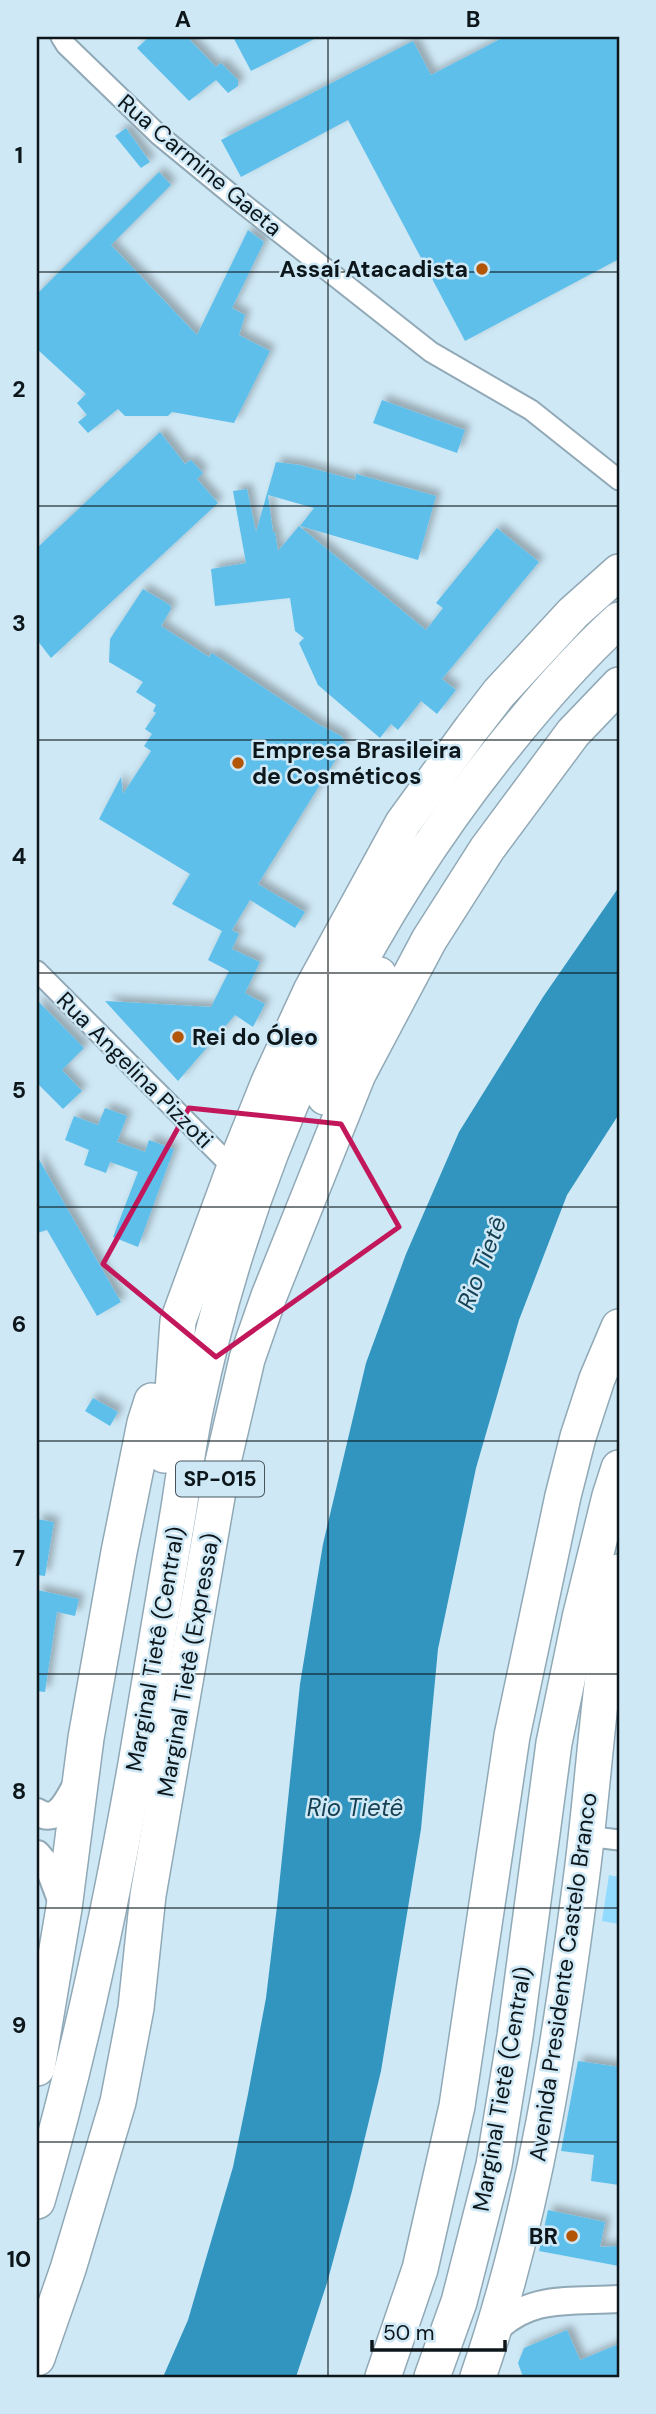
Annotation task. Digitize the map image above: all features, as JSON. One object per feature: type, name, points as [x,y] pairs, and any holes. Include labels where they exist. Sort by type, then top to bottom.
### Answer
[{"type":"highway","points":[[37,2068],[64,1908],[86,1738],[145,1423],[178,1321],[234,1169],[269,1082],[311,991],[403,823],[499,693],[573,613],[619,572]]},
{"type":"highway","points":[[269,1296],[284,1220],[316,1121],[345,1043],[398,937],[458,842],[616,623]]},
{"type":"highway","name":"Marginal Tietê (Central)","points":[[37,2201],[64,2108],[106,1922],[136,1764],[196,1405],[229,1276],[263,1173],[313,1050],[414,866],[474,782],[551,688],[616,623]]},
{"type":"highway","name":"Marginal Tietê (Expressa)","points":[[37,2358],[68,2269],[118,2102],[136,2008],[148,1895],[223,1462],[247,1359],[269,1296],[358,1074],[429,940],[487,849],[565,744],[619,685]]},
{"type":"highway","points":[[106,1922],[99,1865],[165,1448],[173,1391],[178,1321]]},
{"type":"highway","points":[[383,2377],[420,2269],[457,2106],[512,1736],[578,1437],[597,1379],[619,1327]]},
{"type":"highway","points":[[512,1736],[532,1699],[590,1465],[619,1391]]},
{"type":"highway","name":"Marginal Tietê (Central)","points":[[432,2377],[459,2302],[494,2165],[515,2036],[554,1743],[580,1618],[619,1468]]},
{"type":"highway","name":"Avenida Presidente Castelo Branco","points":[[478,2377],[527,2205],[603,1838],[608,1628],[619,1572]]},
{"type":"highway","points":[[515,2036],[530,2006],[587,1681],[608,1628]]},
{"type":"street","name":"Rua Carmine Gaeta","points":[[61,37],[125,104],[202,172],[431,352],[531,410],[619,480]]},
{"type":"street","name":"Rua Angelina Pizzoti","points":[[37,971],[234,1169]]},
{"type":"street","points":[[37,1812],[53,1815],[60,1812],[81,1777]]},
{"type":"street","points":[[37,1854],[48,1868],[64,1908]]},
{"type":"street","points":[[493,2332],[518,2311],[536,2304],[619,2299]]},
{"type":"highlighted area","points":[[189,1108],[341,1124],[399,1227],[216,1357],[103,1264]]},
{"type":"shaded area","points":[[609,1875],[619,1877],[619,1924],[602,1921]]},
{"type":"water","name":"Rio Tietê","points":[[619,887],[619,1114],[567,1195],[519,1320],[476,1468],[438,1649],[421,1829],[381,2071],[327,2283],[296,2377],[163,2377],[188,2320],[233,2167],[248,2094],[266,1998],[300,1684],[323,1544],[366,1363],[406,1254],[459,1132],[543,997]]},
{"type":"building","points":[[149,37],[187,37],[216,67],[221,63],[238,80],[238,86],[228,93],[216,80],[189,101],[137,48]]},
{"type":"building","points":[[233,37],[318,37],[251,71]]},
{"type":"building","name":"Assaí Atacadista","points":[[504,37],[619,37],[619,259],[465,341],[348,120],[241,177],[221,140],[413,41],[431,75]]},
{"type":"building","points":[[126,128],[150,162],[141,168],[115,136]]},
{"type":"building","points":[[159,172],[171,185],[111,245],[197,335],[248,230],[264,242],[232,308],[245,315],[239,335],[270,351],[234,423],[172,412],[168,416],[125,416],[118,409],[88,433],[78,422],[87,415],[77,403],[86,394],[37,349],[37,294]]},
{"type":"building","points":[[382,400],[465,430],[457,453],[373,423]]},
{"type":"building","points":[[160,432],[185,464],[191,460],[203,473],[197,479],[218,503],[51,658],[37,640],[37,548]]},
{"type":"building","points":[[276,462],[300,465],[355,480],[356,474],[436,496],[418,560],[300,526],[314,508],[268,495],[278,551],[299,526],[426,630],[443,608],[436,603],[497,528],[539,562],[442,679],[456,690],[437,714],[421,701],[398,730],[391,724],[380,738],[318,685],[299,643],[304,638],[295,631],[290,598],[215,606],[211,569],[246,563],[233,491],[247,489],[256,532]]},
{"type":"building","points":[[143,589],[170,605],[171,609],[161,626],[209,657],[212,653],[318,724],[341,736],[346,743],[258,884],[305,912],[295,928],[250,900],[232,930],[239,934],[232,949],[260,962],[245,993],[265,1004],[253,1027],[235,1015],[178,1081],[105,1001],[211,1007],[229,971],[208,960],[222,931],[172,904],[190,874],[99,819],[121,777],[123,794],[151,751],[144,746],[152,734],[145,729],[156,713],[153,711],[156,705],[136,692],[143,682],[109,662],[110,639]]},
{"type":"building","points":[[37,1000],[84,1048],[62,1070],[82,1091],[63,1109],[37,1083]]},
{"type":"building","points":[[105,1108],[127,1116],[117,1142],[145,1152],[149,1140],[174,1149],[138,1247],[113,1237],[138,1172],[110,1162],[106,1173],[84,1165],[89,1150],[65,1140],[74,1116],[98,1125]]},
{"type":"building","points":[[37,1156],[121,1302],[97,1316],[47,1230],[37,1233]]},
{"type":"building","points":[[93,1398],[118,1412],[110,1426],[85,1411]]},
{"type":"building","points":[[37,1519],[54,1522],[45,1576],[37,1575]]},
{"type":"building","points":[[37,1590],[79,1599],[75,1616],[57,1612],[45,1692],[37,1691]]},
{"type":"building","points":[[578,2061],[619,2067],[619,2185],[591,2181],[594,2155],[561,2151]]},
{"type":"building","name":"BR","points":[[548,2210],[605,2222],[600,2247],[619,2246],[619,2266],[539,2251]]},
{"type":"building","points":[[567,2330],[580,2360],[619,2344],[619,2377],[523,2377],[518,2363],[524,2348]]},
{"type":"place","name":"Assaí Atacadista","points":[[482,269]]},
{"type":"place","name":"Empresa Brasileira de Cosméticos","points":[[238,763]]},
{"type":"place","name":"Rei do Óleo","points":[[178,1037]]},
{"type":"place","name":"BR","points":[[572,2236]]}]
